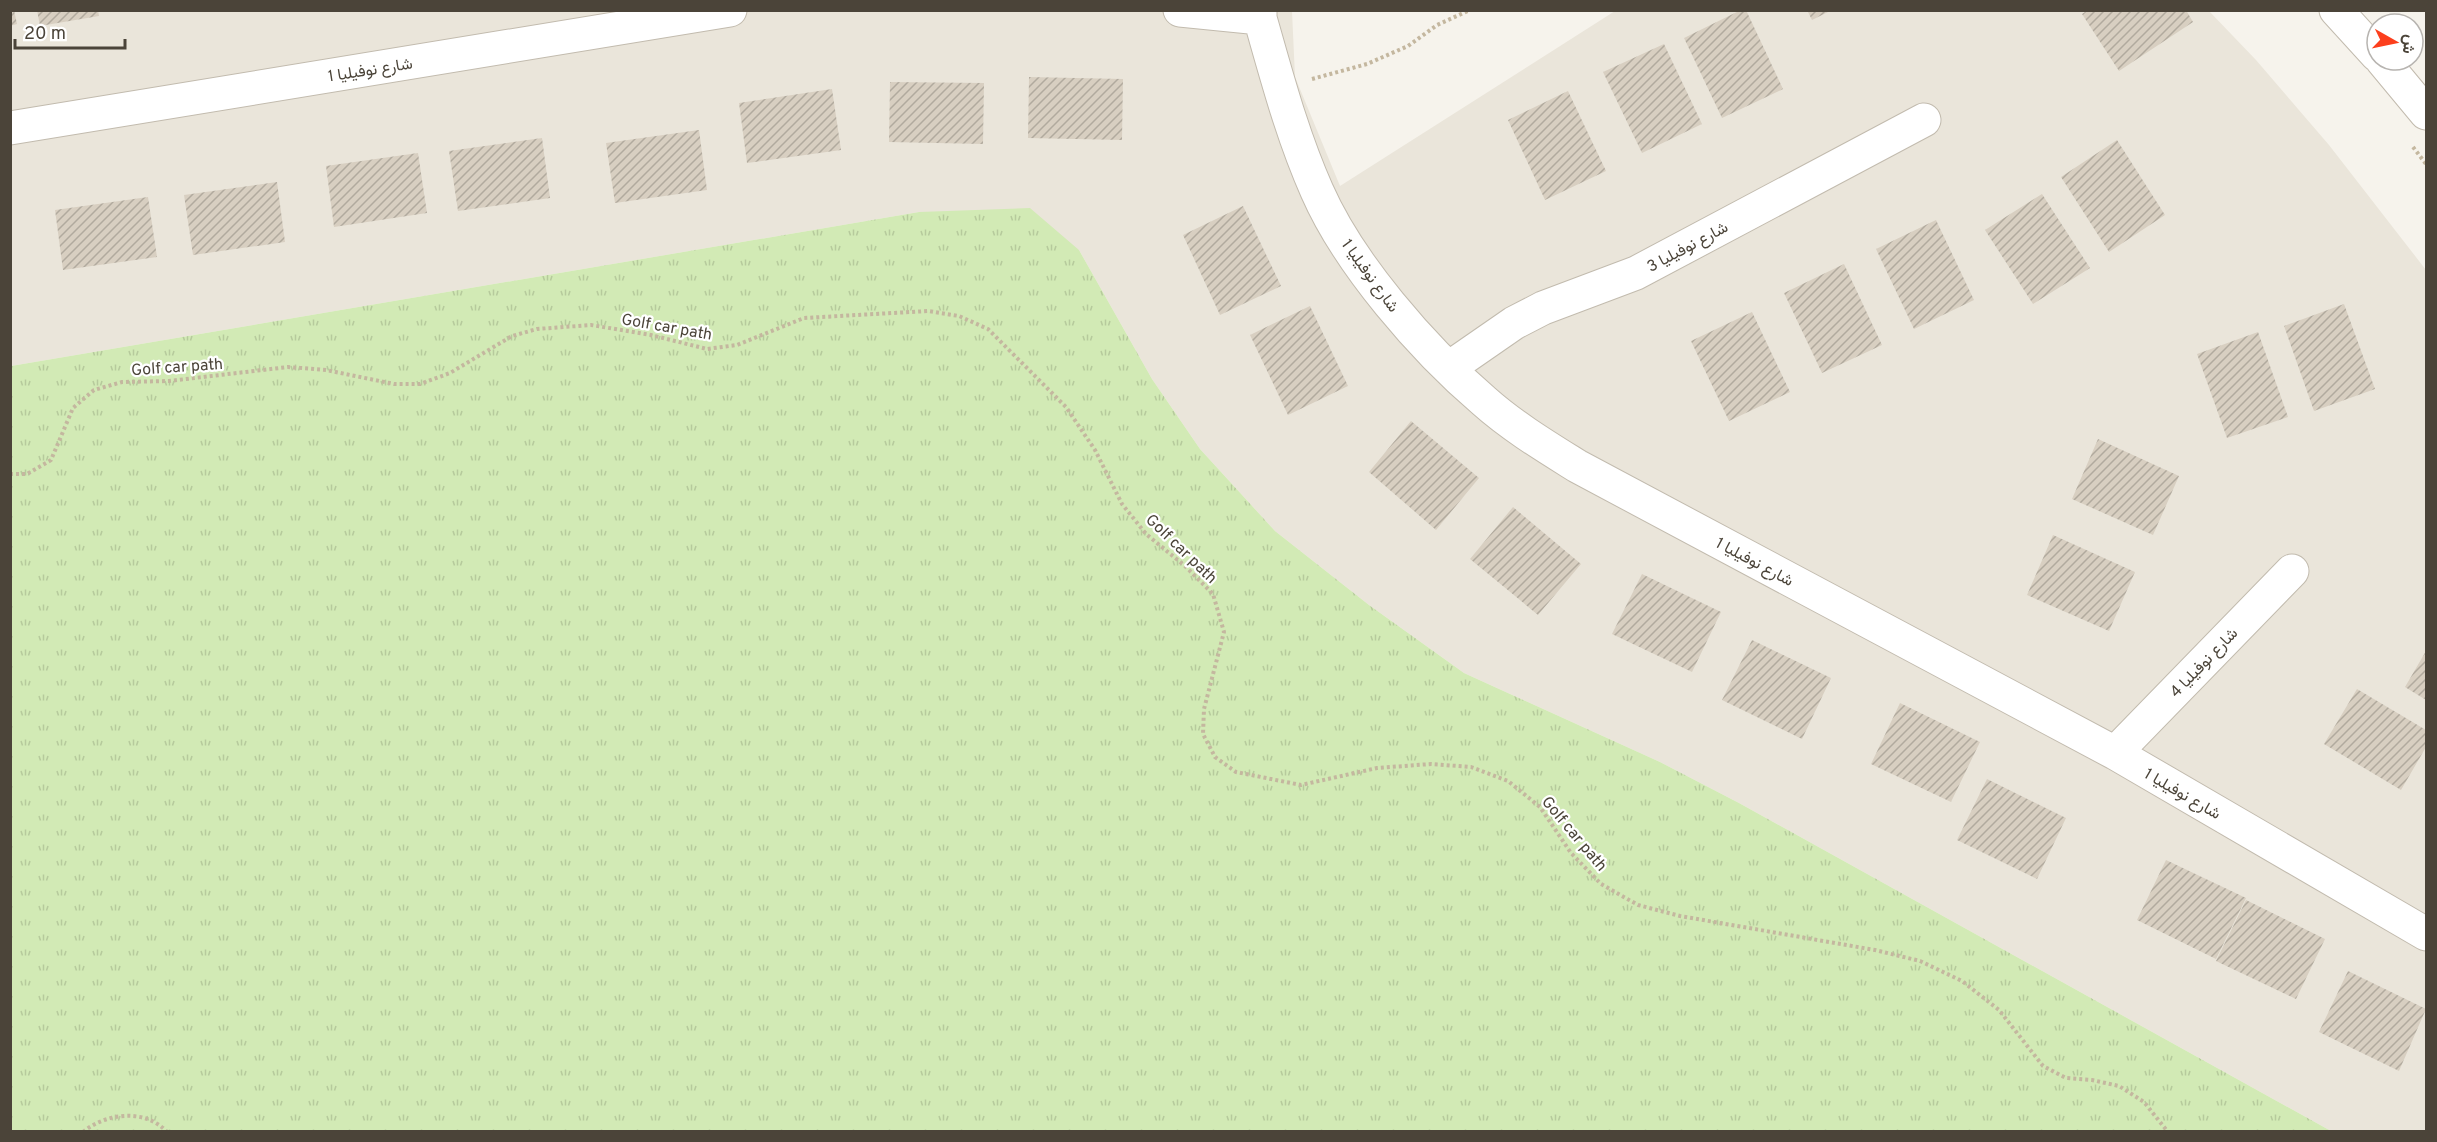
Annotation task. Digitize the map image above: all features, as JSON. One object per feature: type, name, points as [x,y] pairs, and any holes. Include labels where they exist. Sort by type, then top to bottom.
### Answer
[{"type":"street","name":"شارع نوفيليا 1","points":[[10,128],[730,10]]},
{"type":"street","name":"شارع نوفيليا 1","points":[[1180,10],[1260,14],[1290,123],[1318,193],[1352,252],[1392,307],[1449,368],[1484,402],[1529,436],[1577,466],[2115,753],[2427,934]]},
{"type":"street","points":[[2336,10],[2365,42]]},
{"type":"street","points":[[2392,72],[2427,113]]},
{"type":"street","name":"شارع نوفيليا 3","points":[[1449,368],[1514,323],[1543,308],[1636,273],[1924,120]]},
{"type":"street","name":"شارع نوفيليا 4","points":[[2115,753],[2292,571]]},
{"type":"path","points":[[1279,85],[1323,77],[1367,64],[1408,46],[1437,25],[1470,10]]},
{"type":"path","name":"Golf car path","points":[[10,474],[27,474],[51,460],[73,408],[94,390],[122,382],[169,381],[288,367],[326,370],[394,384],[420,384],[450,373],[512,336],[537,329],[591,325],[651,335],[707,349],[737,345],[804,318],[928,311],[959,316],[988,329],[1066,407],[1095,450],[1122,504],[1146,534],[1185,566],[1213,594],[1224,633],[1204,709],[1203,734],[1215,757],[1236,772],[1301,785],[1377,768],[1431,764],[1471,766],[1508,781],[1540,807],[1571,853],[1601,884],[1638,905],[1680,916],[1875,950],[1920,961],[1962,981],[1999,1010],[2043,1066],[2066,1078],[2092,1080],[2119,1086],[2144,1102],[2168,1131]]},
{"type":"path","points":[[83,1131],[95,1122],[118,1115],[142,1117],[167,1131]]},
{"type":"shaded area","points":[[11,11],[1292,11],[1295,77],[1340,186],[1615,11],[2209,11],[2256,60],[2329,145],[2426,270],[2426,1131],[2331,1131],[1739,803],[1660,762],[1464,673],[1369,605],[1275,531],[1200,449],[1152,379],[1079,250],[919,212],[11,366]]},
{"type":"green space","points":[[1030,208],[1079,250],[1152,379],[1200,449],[1275,531],[1369,605],[1464,673],[1660,762],[1739,803],[2331,1131],[11,1131],[11,366],[919,212]]},
{"type":"building","points":[[10,10],[14,10],[17,24],[10,26]]},
{"type":"building","points":[[37,10],[98,10],[99,16],[40,26]]},
{"type":"building","points":[[1741,10],[1746,10],[1783,89],[1722,118],[1684,38]]},
{"type":"building","points":[[1807,10],[1832,10],[1812,20]]},
{"type":"building","points":[[2088,10],[2186,10],[2193,22],[2119,71],[2082,14]]},
{"type":"building","points":[[1664,44],[1702,124],[1642,153],[1603,72]]},
{"type":"building","points":[[1029,77],[1123,79],[1122,140],[1028,138]]},
{"type":"building","points":[[890,82],[984,83],[983,144],[889,142]]},
{"type":"building","points":[[832,89],[841,150],[747,163],[739,103]]},
{"type":"building","points":[[1568,91],[1606,171],[1545,200],[1508,120]]},
{"type":"building","points":[[699,130],[707,190],[615,203],[606,143]]},
{"type":"building","points":[[542,138],[550,198],[458,211],[449,151]]},
{"type":"building","points":[[2117,140],[2165,215],[2109,252],[2061,177]]},
{"type":"building","points":[[418,153],[427,213],[334,227],[326,166]]},
{"type":"building","points":[[277,182],[285,242],[193,255],[184,195]]},
{"type":"building","points":[[2042,194],[2090,268],[2033,304],[1985,230]]},
{"type":"building","points":[[148,197],[157,257],[63,270],[55,210]]},
{"type":"building","points":[[1243,206],[1281,286],[1220,315],[1183,235]]},
{"type":"building","points":[[1936,220],[1974,300],[1914,329],[1876,249]]},
{"type":"building","points":[[1844,264],[1882,345],[1822,373],[1784,293]]},
{"type":"building","points":[[2344,304],[2375,389],[2314,411],[2284,326]]},
{"type":"building","points":[[1310,306],[1348,386],[1288,415],[1250,335]]},
{"type":"building","points":[[1752,312],[1790,392],[1729,421],[1691,341]]},
{"type":"building","points":[[2258,332],[2288,417],[2227,438],[2197,354]]},
{"type":"building","points":[[1411,421],[1479,478],[1436,530],[1369,472]]},
{"type":"building","points":[[2098,439],[2179,476],[2153,535],[2072,499]]},
{"type":"building","points":[[1513,507],[1581,564],[1538,615],[1470,559]]},
{"type":"building","points":[[2053,535],[2135,572],[2109,631],[2027,595]]},
{"type":"building","points":[[1642,574],[1721,612],[1692,672],[1612,634]]},
{"type":"building","points":[[1752,640],[1831,678],[1802,739],[1722,700]]},
{"type":"building","points":[[2426,651],[2426,700],[2405,687]]},
{"type":"building","points":[[2357,689],[2426,730],[2426,747],[2401,790],[2324,744]]},
{"type":"building","points":[[1900,703],[1980,742],[1951,802],[1871,764]]},
{"type":"building","points":[[1987,779],[2066,818],[2037,879],[1957,840]]},
{"type":"building","points":[[2166,860],[2246,898],[2216,959],[2137,920]]},
{"type":"building","points":[[2246,900],[2325,939],[2296,999],[2216,961]]},
{"type":"building","points":[[2348,971],[2426,1009],[2399,1071],[2319,1032]]}]
